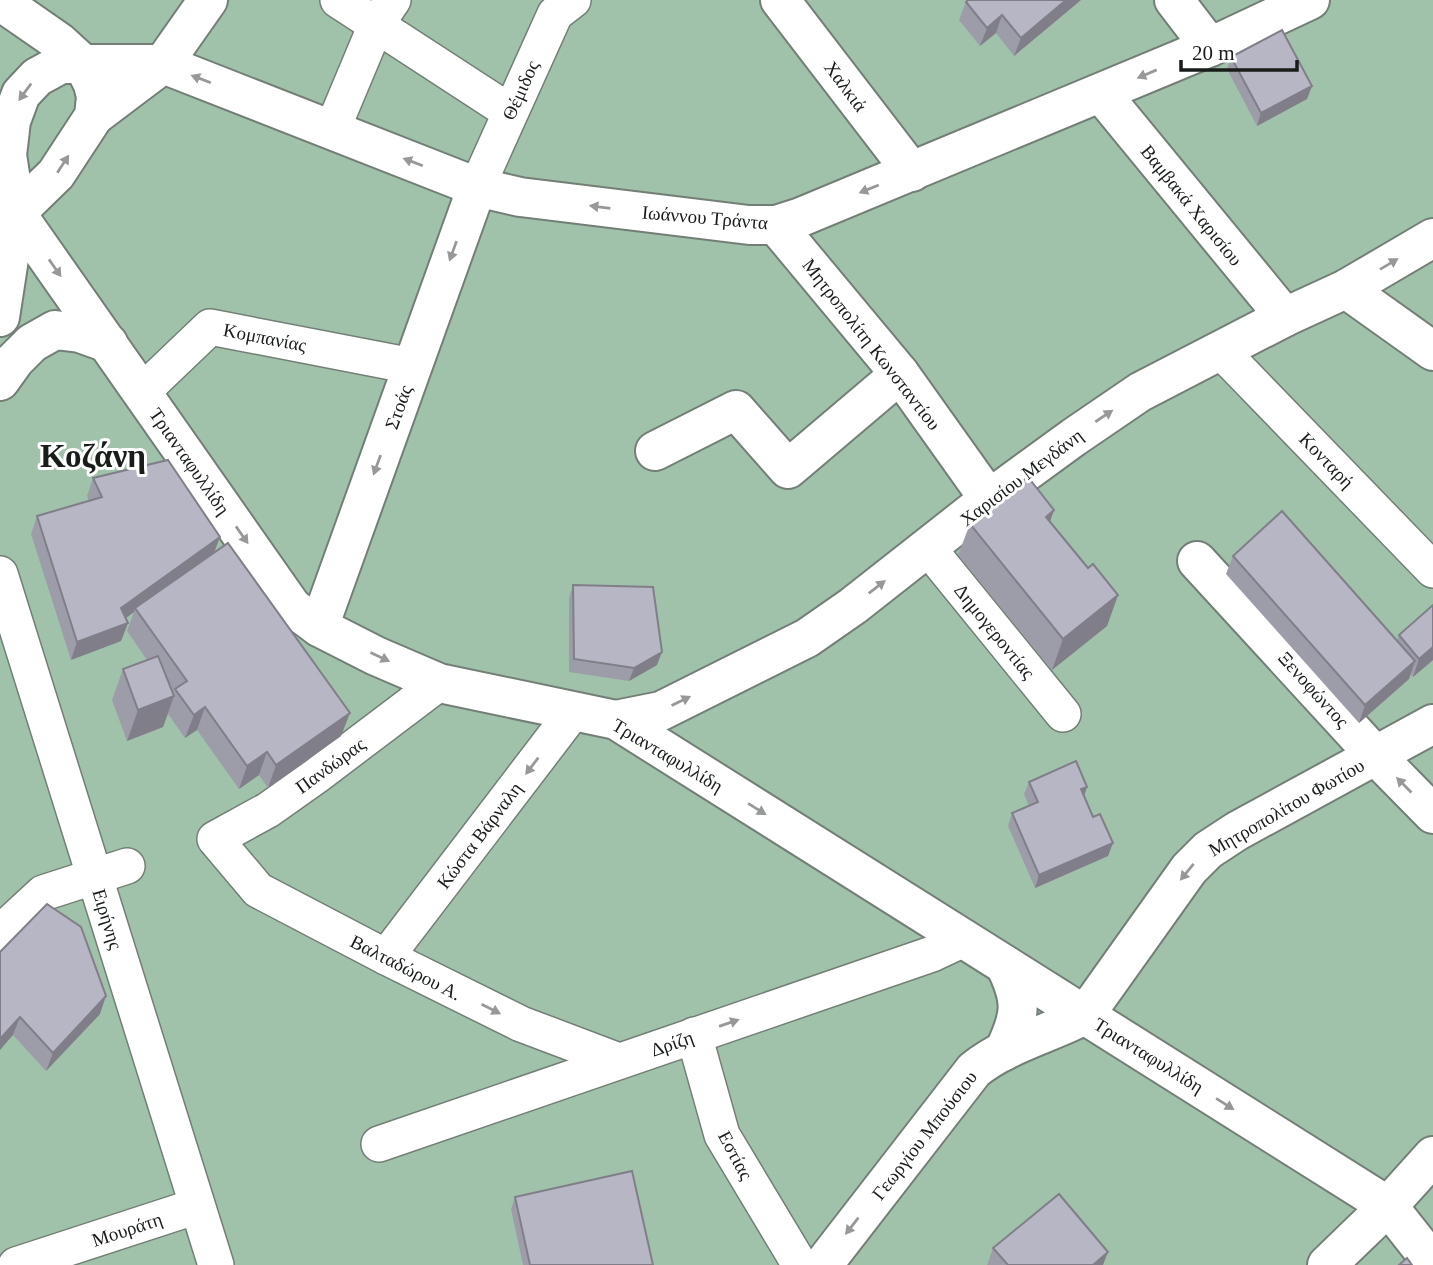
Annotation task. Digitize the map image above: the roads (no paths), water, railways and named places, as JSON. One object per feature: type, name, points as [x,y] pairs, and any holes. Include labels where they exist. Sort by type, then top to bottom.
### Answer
[{"type":"street","points":[[8,211],[56,174],[94,116],[163,64],[208,0]]},
{"type":"street","points":[[338,0],[384,12],[510,112]]},
{"type":"street","name":"Θέμιδος","points":[[477,187],[555,14],[573,0]]},
{"type":"street","name":"Χαλκιά","points":[[780,0],[912,172]]},
{"type":"street","points":[[1174,0],[1210,47]]},
{"type":"street","name":"Ιωάννου Τράντα","points":[[163,64],[477,187],[520,197],[749,225],[776,225],[1101,93],[1311,0]]},
{"type":"street","points":[[0,1],[59,42],[83,64],[96,97],[94,116]]},
{"type":"street","points":[[332,130],[384,12]]},
{"type":"street","points":[[0,317],[8,211],[7,155],[11,121],[21,94],[37,77],[61,64],[163,64]]},
{"type":"street","name":"Βαμβακά Χαρισίου","points":[[1101,93],[1284,317]]},
{"type":"street","name":"Στοάς","points":[[319,626],[477,187]]},
{"type":"street","name":"Τριανταφυλλίδη","points":[[8,211],[108,343],[292,607],[319,626],[376,656],[439,683],[616,720],[1388,1206],[1433,1263]]},
{"type":"street","name":"Μητροπολίτη Κωνσταντίου","points":[[776,225],[900,374],[989,499]]},
{"type":"street","name":"Χαρισίου Μεγδάνη","points":[[616,720],[661,711],[807,638],[853,606],[989,499],[1140,391],[1284,317],[1346,289],[1433,238]]},
{"type":"street","points":[[1346,289],[1433,351]]},
{"type":"street","name":"Κομπανίας","points":[[142,391],[210,327],[412,366]]},
{"type":"street","points":[[0,381],[32,343],[55,330],[79,333],[108,343]]},
{"type":"street","name":"Κονταρή","points":[[1221,351],[1433,570]]},
{"type":"street","points":[[654,451],[736,410],[788,470],[900,374]]},
{"type":"street","name":"Δημογεροντίας","points":[[928,548],[1063,714]]},
{"type":"street","name":"Ξενοφώντος","points":[[1197,561],[1375,755],[1433,814]]},
{"type":"street","name":"Ειρήνης","points":[[0,574],[111,871],[197,1206],[216,1265]]},
{"type":"street","name":"Πανδώρας","points":[[215,839],[268,810],[439,683]]},
{"type":"street","name":"Κώστα Βάρναλη","points":[[386,957],[573,712]]},
{"type":"street","name":"Μητροπολίτου Φωτίου","points":[[1085,1015],[1189,869],[1208,850],[1237,831],[1433,724]]},
{"type":"street","name":"Βαλταδώρου Α.","points":[[215,839],[258,890],[520,1024],[619,1061]]},
{"type":"street","points":[[0,933],[43,893],[111,871]]},
{"type":"street","name":"Δρίζη","points":[[379,1144],[932,954],[964,939]]},
{"type":"street","points":[[1004,1051],[1018,1017],[1019,1005],[1014,983],[1005,965]]},
{"type":"street","name":"Γεωργίου Μπούσιου","points":[[823,1265],[974,1070],[987,1059],[1085,1015]]},
{"type":"street","name":"Εστίας","points":[[694,1035],[722,1135],[800,1265]]},
{"type":"street","points":[[1327,1265],[1388,1206],[1433,1156]]},
{"type":"street","name":"Μουράτη","points":[[16,1265],[197,1206]]},
{"type":"district","name":"Κοζάνη","points":[[93,455]]}]
